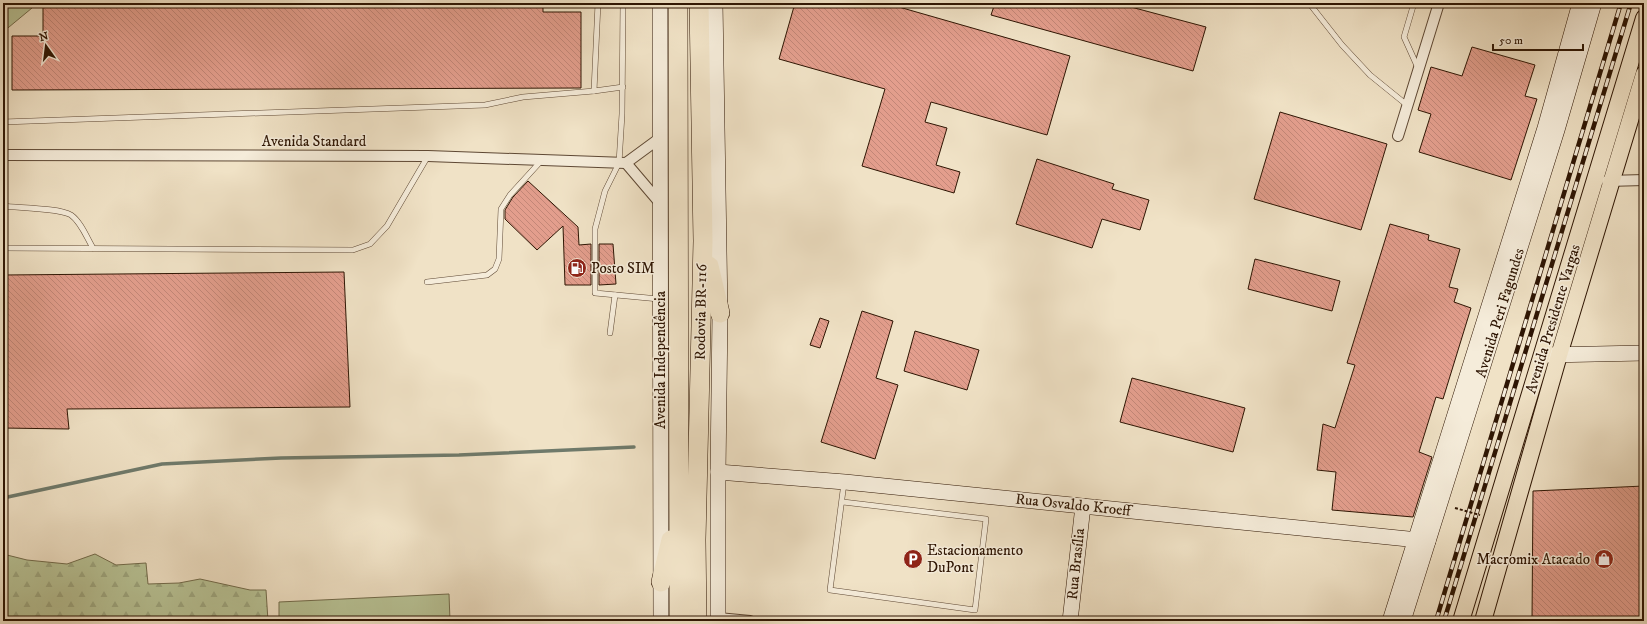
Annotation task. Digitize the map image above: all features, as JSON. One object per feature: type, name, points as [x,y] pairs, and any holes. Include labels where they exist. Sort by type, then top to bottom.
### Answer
[{"type":"highway","name":"Rodovia BR-116","points":[[678,3],[679,621]]},
{"type":"highway","name":"Rodovia BR-116","points":[[697,621],[696,540],[703,241],[699,3]]},
{"type":"highway","points":[[703,241],[720,313]]},
{"type":"highway","points":[[660,582],[678,512]]},
{"type":"main road","name":"Avenida Independência","points":[[660,3],[661,621]]},
{"type":"main road","name":"Rodovia BR-116","points":[[715,3],[720,313],[718,619]]},
{"type":"main road","name":"Avenida Peri Fagundes","points":[[1551,129],[1580,3]]},
{"type":"main road","name":"Avenida Peri Fagundes","points":[[1390,621],[1422,540],[1551,129],[1594,3]]},
{"type":"main road","name":"Avenida Presidente Vargas","points":[[1462,621],[1644,18]]},
{"type":"main road","name":"Avenida Presidente Vargas","points":[[1483,621],[1559,355],[1644,74]]},
{"type":"main road","points":[[1542,355],[1644,353]]},
{"type":"main road","name":"Rua Osvaldo Kroeff","points":[[718,472],[844,482],[1422,540]]},
{"type":"main road","name":"Rua Brasília","points":[[1070,621],[1083,506]]},
{"type":"main road","name":"Avenida Peri Fagundes","points":[[1403,621],[1422,540]]},
{"type":"street","points":[[1398,136],[1440,3]]},
{"type":"street","points":[[660,138],[622,163],[660,203]]},
{"type":"street","name":"Avenida Standard","points":[[3,155],[428,156],[622,163]]},
{"type":"street","points":[[1595,181],[1644,180]]},
{"type":"street","points":[[718,619],[750,621]]},
{"type":"lane","points":[[594,91],[598,3]]},
{"type":"lane","points":[[623,3],[622,163],[605,191],[595,229],[595,293],[660,299]]},
{"type":"lane","points":[[1311,3],[1342,45],[1370,75],[1407,105]]},
{"type":"lane","points":[[1414,3],[1404,37],[1418,69]]},
{"type":"lane","points":[[3,122],[485,105],[523,97],[622,87]]},
{"type":"lane","points":[[3,248],[353,250],[370,244],[387,226],[428,156]]},
{"type":"lane","points":[[427,282],[487,275],[495,269],[499,259],[501,209],[510,195],[542,160]]},
{"type":"lane","points":[[3,206],[56,211],[70,214],[78,222],[93,248]]},
{"type":"lane","points":[[610,333],[615,295]]},
{"type":"lane","points":[[843,502],[986,519],[975,610],[830,590],[843,502],[844,482]]},
{"type":"path","points":[[1456,508],[1480,515]]},
{"type":"green space","points":[[3,3],[32,3],[32,8],[3,32]]},
{"type":"green space","points":[[3,554],[27,560],[67,564],[95,554],[116,565],[146,563],[148,584],[179,583],[200,579],[250,590],[266,590],[268,621],[3,621]]},
{"type":"green space","points":[[449,594],[450,621],[279,621],[279,602]]},
{"type":"building","points":[[43,3],[543,3],[543,12],[581,12],[581,88],[12,90],[12,36],[43,36]]},
{"type":"building","points":[[795,3],[885,3],[1070,56],[1047,135],[931,102],[925,122],[947,128],[936,165],[960,172],[954,193],[862,166],[885,89],[779,59]]},
{"type":"building","points":[[995,3],[1116,3],[1206,27],[1193,71],[991,15]]},
{"type":"building","points":[[1472,47],[1535,65],[1525,96],[1537,99],[1511,180],[1419,152],[1431,114],[1418,110],[1431,67],[1462,76]]},
{"type":"building","points":[[1280,112],[1387,144],[1361,230],[1254,199]]},
{"type":"building","points":[[1037,159],[1114,184],[1112,189],[1149,200],[1140,230],[1102,219],[1092,248],[1016,224]]},
{"type":"building","points":[[528,181],[578,227],[579,245],[591,244],[591,285],[565,285],[563,226],[537,250],[505,219],[505,210],[513,197]]},
{"type":"building","points":[[1390,224],[1429,235],[1428,240],[1460,249],[1449,287],[1458,289],[1454,302],[1471,308],[1443,399],[1436,397],[1419,452],[1432,457],[1413,517],[1332,510],[1336,472],[1317,470],[1323,424],[1335,428],[1355,365],[1347,363]]},
{"type":"building","points":[[599,244],[613,244],[616,284],[599,285]]},
{"type":"building","points":[[1255,259],[1340,281],[1332,311],[1248,289]]},
{"type":"building","points":[[344,272],[350,407],[67,409],[69,429],[3,428],[3,275]]},
{"type":"building","points":[[862,311],[893,321],[876,378],[898,385],[875,459],[821,442]]},
{"type":"building","points":[[820,318],[829,321],[820,348],[810,345]]},
{"type":"building","points":[[915,331],[979,350],[967,390],[904,371]]},
{"type":"building","points":[[1132,378],[1245,408],[1233,452],[1120,422]]},
{"type":"building","points":[[1644,486],[1644,621],[1532,621],[1533,491]]},
{"type":"waterway","points":[[3,498],[162,464],[281,458],[459,455],[634,447]]},
{"type":"railway","points":[[1436,621],[1621,3]]},
{"type":"railway","points":[[1444,621],[1631,3]]},
{"type":"place","name":"Posto SIM","points":[[577,268]]},
{"type":"place","name":"Estacionamento DuPont","points":[[913,559]]},
{"type":"place","name":"Macromix Atacado","points":[[1604,559]]}]
